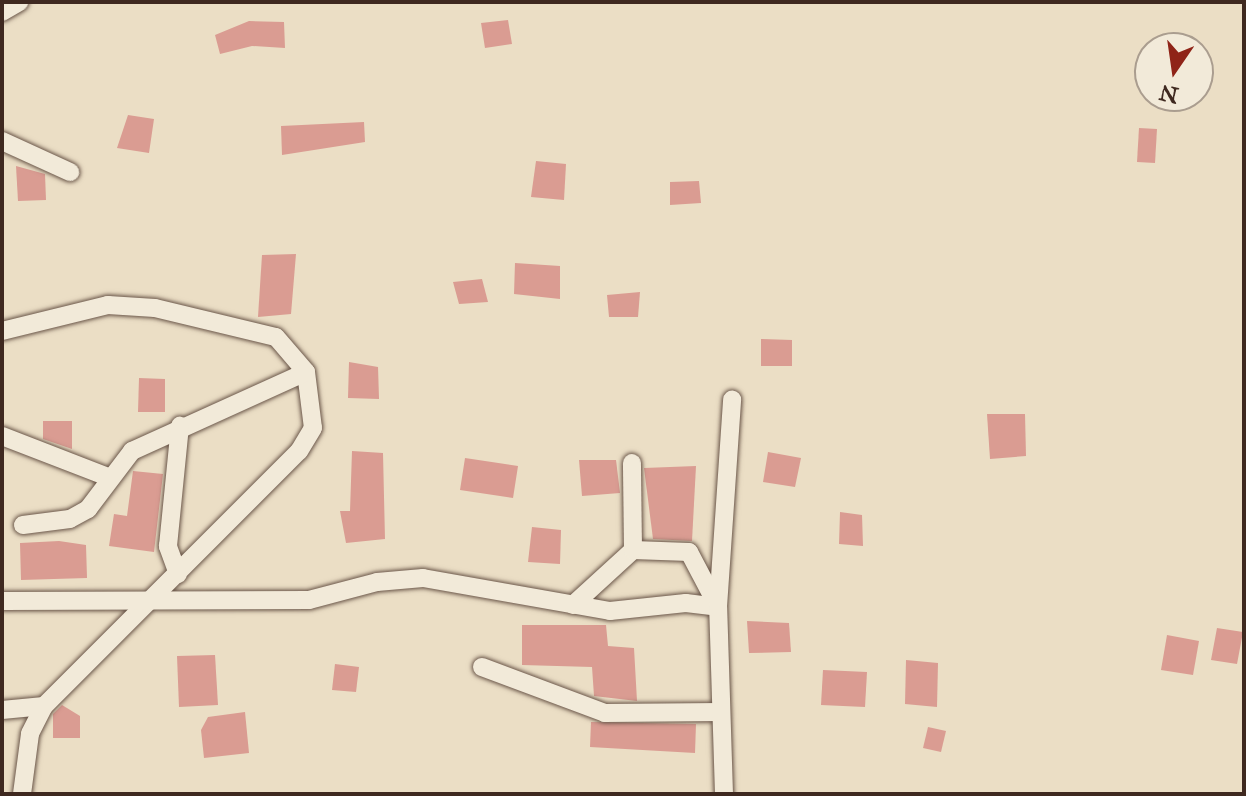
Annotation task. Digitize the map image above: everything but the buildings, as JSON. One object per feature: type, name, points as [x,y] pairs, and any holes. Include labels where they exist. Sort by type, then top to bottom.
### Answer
[{"type":"street","points":[[2,12],[19,2]]},
{"type":"street","points":[[2,141],[70,172]]},
{"type":"street","points":[[2,331],[108,305],[155,308],[276,337],[306,372],[313,428],[299,451],[44,706],[30,734],[22,794]]},
{"type":"street","points":[[23,525],[70,519],[88,509],[108,477],[132,451],[180,426],[306,372]]},
{"type":"street","points":[[724,794],[718,607],[732,399]]},
{"type":"street","points":[[178,574],[168,546],[180,426]]},
{"type":"street","points":[[2,436],[108,477]]},
{"type":"street","points":[[632,463],[633,550]]},
{"type":"street","points":[[573,605],[633,550],[689,552],[718,607]]},
{"type":"street","points":[[2,601],[309,600],[377,582],[423,578],[610,611],[686,603],[718,607]]},
{"type":"street","points":[[482,667],[605,713],[721,712]]},
{"type":"street","points":[[2,710],[44,706]]}]
